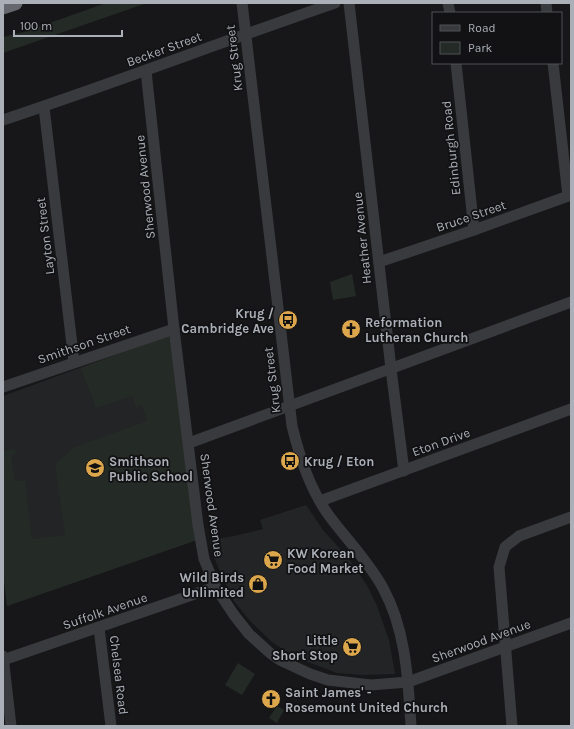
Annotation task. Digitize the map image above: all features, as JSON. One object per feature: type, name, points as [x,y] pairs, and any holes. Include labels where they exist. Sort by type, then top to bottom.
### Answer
[{"type":"highway","points":[[3,7],[15,3]]},
{"type":"street","name":"Krug Street","points":[[242,3],[289,406],[299,457],[320,501],[330,516],[369,564],[384,589],[403,643],[408,682],[411,726]]},
{"type":"street","name":"Becker Street","points":[[3,120],[44,107],[335,3]]},
{"type":"street","name":"Heather Avenue","points":[[350,3],[404,471]]},
{"type":"street","name":"Edinburgh Road","points":[[456,64],[474,230]]},
{"type":"street","points":[[553,64],[570,195]]},
{"type":"street","name":"Sherwood Avenue","points":[[146,71],[174,329],[198,525],[204,559],[216,587],[249,634],[280,660],[310,674],[328,680],[371,685],[408,682],[571,623]]},
{"type":"street","name":"Layton Street","points":[[44,107],[74,362]]},
{"type":"street","name":"Bruce Street","points":[[379,262],[474,230],[570,195]]},
{"type":"street","points":[[189,442],[571,302]]},
{"type":"street","name":"Smithson Street","points":[[3,386],[174,329]]},
{"type":"street","name":"Eton Drive","points":[[320,501],[571,409]]},
{"type":"street","points":[[512,726],[499,566],[504,547],[519,536],[571,517]]},
{"type":"street","name":"Suffolk Avenue","points":[[3,660],[216,587]]},
{"type":"street","name":"Chelsea Road","points":[[99,628],[112,726]]},
{"type":"street","points":[[3,656],[11,726]]},
{"type":"shaded area","name":"Smithson Public School","points":[[169,335],[197,540],[7,606],[3,571],[3,396]]},
{"type":"shaded area","points":[[306,505],[323,530],[349,559],[368,587],[377,606],[389,640],[395,674],[362,675],[337,673],[295,657],[272,642],[250,621],[234,601],[213,555],[210,540],[263,529],[260,520]]},
{"type":"green space","points":[[106,3],[147,3],[3,53],[3,37],[24,32]]},
{"type":"green space","points":[[352,274],[356,296],[333,300],[330,282]]},
{"type":"green space","name":"Smithson Public School","points":[[169,335],[197,540],[7,606],[3,571],[3,451],[15,449],[16,454],[11,455],[15,481],[25,480],[32,539],[65,535],[55,464],[75,447],[147,421],[142,405],[136,407],[132,396],[96,408],[81,368]]},
{"type":"green space","points":[[238,663],[255,674],[242,695],[225,685]]},
{"type":"green space","points":[[277,706],[284,710],[277,723],[269,718]]},
{"type":"place","name":"Krug / Cambridge Ave","points":[[288,320]]},
{"type":"place","name":"Reformation Lutheran Church","points":[[351,329]]},
{"type":"place","name":"Krug / Eton","points":[[290,461]]},
{"type":"place","name":"Smithson Public School","points":[[95,468]]},
{"type":"place","name":"KW Korean Food Market","points":[[273,560]]},
{"type":"place","name":"Wild Birds Unlimited","points":[[258,584]]},
{"type":"place","name":"Little Short Stop","points":[[352,647]]},
{"type":"place","name":"Saint James' - Rosemount United Church","points":[[271,699]]}]
